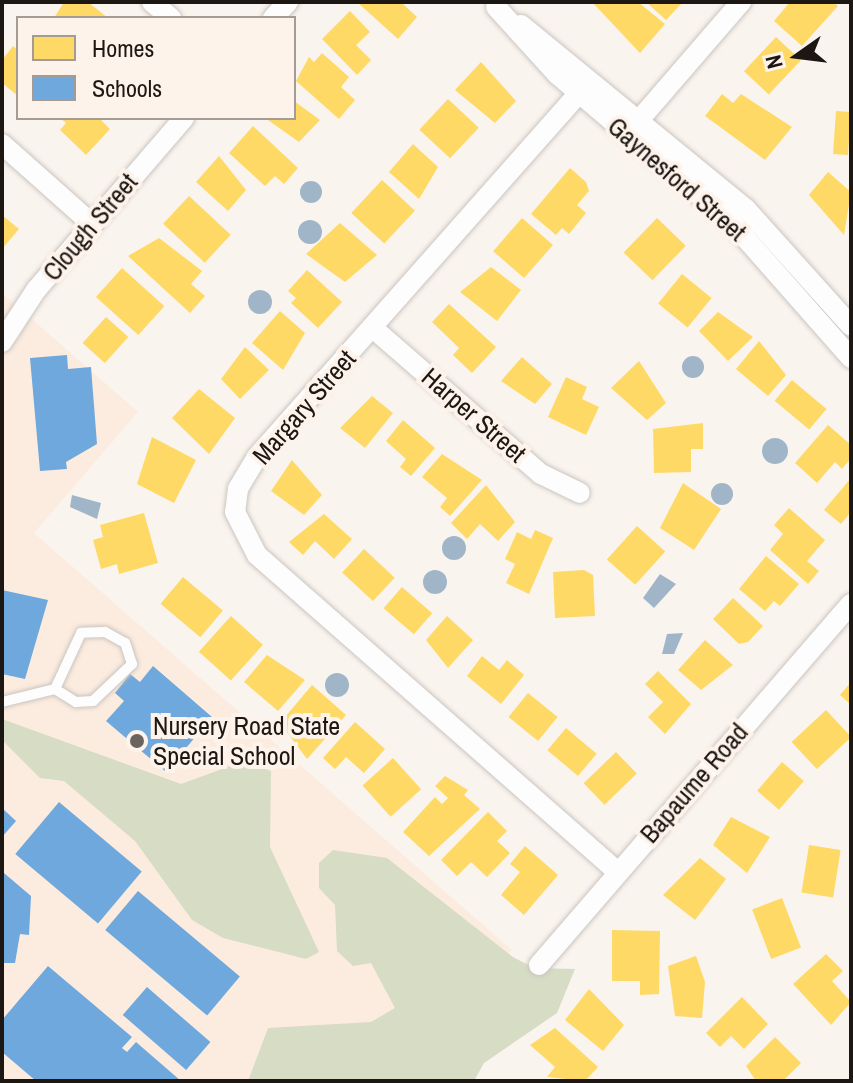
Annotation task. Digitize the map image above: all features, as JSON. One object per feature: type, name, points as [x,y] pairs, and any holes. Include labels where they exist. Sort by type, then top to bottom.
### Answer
[{"type":"street","points":[[152,2],[169,16]]},
{"type":"street","points":[[640,119],[741,2]]},
{"type":"street","name":"Gaynesford Street","points":[[494,5],[640,119],[746,209],[851,326]]},
{"type":"street","name":"Gaynesford Street","points":[[494,5],[579,93],[733,224],[851,358]]},
{"type":"street","name":"Margary Street","points":[[579,93],[374,329],[257,457],[238,489],[241,535],[617,871]]},
{"type":"street","name":"Clough Street","points":[[2,342],[92,224],[182,120]]},
{"type":"street","points":[[2,144],[92,224]]},
{"type":"street","name":"Harper Street","points":[[374,329],[541,474],[580,493]]},
{"type":"street","name":"Bapaume Road","points":[[539,965],[617,871],[851,604]]},
{"type":"lane","points":[[2,702],[55,689],[76,702],[108,694],[132,664],[125,643],[105,632],[81,633],[55,689]]},
{"type":"shaded area","name":"Nursery Road State Special School","points":[[2,293],[138,412],[34,533],[512,950],[396,1081],[2,1081]]},
{"type":"green space","points":[[2,719],[181,784],[244,761],[271,771],[270,847],[319,952],[306,959],[223,938],[192,920],[135,841],[64,781],[40,778],[2,740]]},
{"type":"green space","points":[[333,850],[387,858],[513,957],[534,968],[575,969],[557,1013],[484,1063],[474,1081],[248,1081],[268,1028],[371,1022],[395,1008],[371,963],[353,966],[337,951],[335,905],[319,888],[319,863]]},
{"type":"water","points":[[311,181],[322,192],[311,203],[300,192]]},
{"type":"water","points":[[310,220],[321,227],[322,232],[315,243],[310,244],[299,237],[298,232],[305,221]]},
{"type":"water","points":[[260,290],[269,293],[272,302],[269,311],[260,314],[251,311],[248,302],[251,293]]},
{"type":"water","points":[[693,356],[701,359],[704,367],[701,375],[693,378],[685,375],[682,367],[685,359]]},
{"type":"water","points":[[775,438],[784,442],[788,451],[784,460],[775,464],[766,460],[762,451],[766,442]]},
{"type":"water","points":[[722,483],[730,486],[733,494],[730,502],[722,505],[714,502],[711,494],[714,486]]},
{"type":"water","points":[[72,495],[101,503],[97,519],[70,507]]},
{"type":"water","points":[[454,536],[465,543],[466,548],[459,559],[454,560],[443,553],[442,548],[449,537]]},
{"type":"water","points":[[435,570],[444,573],[447,582],[444,591],[435,594],[426,591],[423,582],[426,573]]},
{"type":"water","points":[[660,574],[676,584],[654,608],[643,598]]},
{"type":"water","points":[[683,633],[674,654],[662,654],[667,634]]},
{"type":"water","points":[[337,673],[348,680],[349,685],[342,696],[337,697],[326,690],[325,685],[332,674]]},
{"type":"building: Homes","points":[[64,2],[88,2],[106,16],[55,16]]},
{"type":"building: Homes","points":[[357,2],[401,2],[417,17],[398,39]]},
{"type":"building: Homes","points":[[592,2],[638,2],[665,24],[640,53]]},
{"type":"building: Homes","points":[[646,2],[683,2],[666,20]]},
{"type":"building: Homes","points":[[790,2],[833,2],[838,6],[802,46],[774,21]]},
{"type":"building: Homes","points":[[350,11],[370,32],[356,45],[371,60],[357,75],[322,39]]},
{"type":"building: Homes","points":[[776,37],[801,60],[769,95],[744,71]]},
{"type":"building: Homes","points":[[13,46],[16,48],[16,94],[2,83],[2,60]]},
{"type":"building: Homes","points":[[322,53],[349,77],[341,87],[355,100],[339,119],[296,81],[309,57],[314,62]]},
{"type":"building: Homes","points":[[481,62],[516,101],[495,123],[455,90]]},
{"type":"building: Homes","points":[[722,94],[733,103],[741,94],[792,127],[765,160],[705,116]]},
{"type":"building: Homes","points":[[448,99],[479,128],[450,158],[419,130]]},
{"type":"building: Homes","points":[[296,102],[320,120],[299,142],[268,120],[296,120]]},
{"type":"building: Homes","points":[[836,111],[851,112],[848,155],[833,154]]},
{"type":"building: Homes","points":[[62,120],[101,120],[110,129],[86,155],[60,130],[66,123]]},
{"type":"building: Homes","points":[[253,126],[298,168],[284,184],[275,176],[265,186],[229,153]]},
{"type":"building: Homes","points":[[413,144],[438,167],[419,199],[389,172]]},
{"type":"building: Homes","points":[[219,156],[246,190],[228,211],[196,182]]},
{"type":"building: Homes","points":[[570,168],[586,182],[589,191],[577,205],[586,213],[569,234],[562,228],[556,235],[531,214]]},
{"type":"building: Homes","points":[[828,172],[851,192],[844,235],[809,195]]},
{"type":"building: Homes","points":[[382,180],[415,211],[384,244],[351,213]]},
{"type":"building: Homes","points":[[189,196],[231,235],[205,263],[163,224]]},
{"type":"building: Homes","points":[[2,215],[19,229],[2,249]]},
{"type":"building: Homes","points":[[522,218],[553,245],[524,278],[493,251]]},
{"type":"building: Homes","points":[[657,218],[686,246],[652,280],[624,253]]},
{"type":"building: Homes","points":[[340,223],[377,255],[345,282],[306,254]]},
{"type":"building: Homes","points":[[159,238],[202,271],[191,284],[205,296],[190,313],[128,256]]},
{"type":"building: Homes","points":[[491,267],[521,290],[497,321],[460,292]]},
{"type":"building: Homes","points":[[122,268],[164,306],[138,335],[96,297]]},
{"type":"building: Homes","points":[[307,270],[342,302],[318,328],[291,303],[296,298],[288,291]]},
{"type":"building: Homes","points":[[682,274],[712,298],[688,327],[658,304]]},
{"type":"building: Homes","points":[[449,304],[496,347],[472,373],[453,355],[459,348],[432,322]]},
{"type":"building: Homes","points":[[280,311],[305,333],[283,370],[252,343]]},
{"type":"building: Homes","points":[[718,312],[753,337],[728,361],[699,331]]},
{"type":"building: Homes","points":[[106,317],[128,337],[105,363],[83,343]]},
{"type":"building: Homes","points":[[759,341],[786,375],[768,396],[736,369]]},
{"type":"building: Homes","points":[[245,347],[269,370],[240,399],[221,379]]},
{"type":"building: Homes","points":[[522,357],[552,384],[535,404],[501,381]]},
{"type":"building: Homes","points":[[639,361],[666,403],[647,420],[611,388]]},
{"type":"building: Homes","points":[[566,377],[587,387],[582,399],[599,407],[586,435],[548,417]]},
{"type":"building: Homes","points":[[792,380],[826,409],[809,430],[775,401]]},
{"type":"building: Homes","points":[[199,389],[235,418],[209,454],[172,418]]},
{"type":"building: Homes","points":[[372,396],[393,413],[365,448],[340,428]]},
{"type":"building: Homes","points":[[403,420],[435,448],[411,476],[400,467],[406,459],[386,441]]},
{"type":"building: Homes","points":[[703,423],[703,449],[691,449],[691,472],[654,473],[653,429]]},
{"type":"building: Homes","points":[[828,425],[851,445],[851,458],[842,469],[835,462],[817,483],[795,463]]},
{"type":"building: Homes","points":[[152,437],[196,460],[174,503],[137,484]]},
{"type":"building: Homes","points":[[442,454],[482,480],[450,516],[440,507],[447,498],[422,477]]},
{"type":"building: Homes","points":[[292,460],[322,495],[304,515],[271,491]]},
{"type":"building: Homes","points":[[851,478],[851,512],[841,524],[824,510]]},
{"type":"building: Homes","points":[[683,483],[721,509],[694,550],[660,528]]},
{"type":"building: Homes","points":[[486,485],[515,522],[498,541],[480,524],[467,539],[451,523]]},
{"type":"building: Homes","points":[[789,508],[825,540],[807,561],[819,571],[808,584],[770,550],[783,534],[774,525]]},
{"type":"building: Homes","points":[[144,513],[158,563],[119,574],[117,564],[101,569],[93,540],[103,537],[100,525]]},
{"type":"building: Homes","points":[[324,514],[352,539],[334,559],[315,541],[303,555],[289,542]]},
{"type":"building: Homes","points":[[637,526],[665,551],[635,585],[607,559]]},
{"type":"building: Homes","points":[[535,530],[553,538],[529,594],[506,583],[515,564],[505,559],[517,532],[531,539]]},
{"type":"building: Homes","points":[[364,549],[395,578],[373,601],[342,572]]},
{"type":"building: Homes","points":[[766,556],[799,584],[780,606],[774,601],[765,611],[739,589]]},
{"type":"building: Homes","points":[[584,570],[593,575],[595,616],[555,618],[553,572]]},
{"type":"building: Homes","points":[[183,577],[223,610],[200,637],[161,604]]},
{"type":"building: Homes","points":[[402,587],[432,613],[414,634],[384,608]]},
{"type":"building: Homes","points":[[733,598],[763,626],[748,642],[739,644],[713,619]]},
{"type":"building: Homes","points":[[231,616],[263,645],[231,680],[199,652]]},
{"type":"building: Homes","points":[[447,616],[473,640],[448,668],[426,640]]},
{"type":"building: Homes","points":[[705,640],[733,665],[701,690],[678,670]]},
{"type":"building: Homes","points":[[267,655],[305,680],[278,711],[244,682]]},
{"type":"building: Homes","points":[[482,656],[499,670],[507,660],[524,675],[501,704],[467,676]]},
{"type":"building: Homes","points":[[658,671],[691,704],[665,734],[648,717],[663,702],[645,684]]},
{"type":"building: Homes","points":[[851,682],[851,705],[840,695]]},
{"type":"building: Homes","points":[[312,685],[346,715],[307,759],[280,723]]},
{"type":"building: Homes","points":[[528,693],[558,717],[538,741],[508,717]]},
{"type":"building: Homes","points":[[826,710],[851,737],[817,769],[792,742]]},
{"type":"building: Homes","points":[[355,722],[385,749],[364,773],[346,757],[335,769],[323,758]]},
{"type":"building: Homes","points":[[566,728],[597,754],[578,776],[547,750]]},
{"type":"building: Homes","points":[[616,752],[637,774],[604,805],[584,783]]},
{"type":"building: Homes","points":[[393,758],[421,789],[391,817],[363,785]]},
{"type":"building: Homes","points":[[782,762],[804,781],[779,810],[757,791]]},
{"type":"building: Homes","points":[[445,776],[468,790],[464,795],[480,809],[429,856],[403,832],[435,797],[442,804],[448,798],[435,786]]},
{"type":"building: Homes","points":[[488,812],[507,831],[497,841],[510,853],[487,877],[471,862],[457,876],[441,860]]},
{"type":"building: Homes","points":[[731,817],[770,837],[747,873],[713,845]]},
{"type":"building: Homes","points":[[809,845],[841,850],[833,897],[801,892]]},
{"type":"building: Homes","points":[[525,846],[558,875],[524,915],[501,895],[520,872],[510,864]]},
{"type":"building: Homes","points":[[700,858],[726,879],[695,920],[663,895]]},
{"type":"building: Homes","points":[[782,898],[801,947],[771,959],[752,909]]},
{"type":"building: Homes","points":[[612,930],[660,931],[659,994],[640,995],[640,981],[612,981]]},
{"type":"building: Homes","points":[[826,954],[843,971],[832,981],[851,1002],[831,1025],[793,984]]},
{"type":"building: Homes","points":[[696,956],[705,982],[702,1018],[675,1016],[668,966]]},
{"type":"building: Homes","points":[[589,989],[624,1025],[603,1051],[565,1020]]},
{"type":"building: Homes","points":[[742,997],[768,1024],[744,1049],[731,1036],[720,1047],[706,1033]]},
{"type":"building: Homes","points":[[555,1028],[598,1067],[585,1081],[547,1077],[555,1067],[530,1045]]},
{"type":"building: Homes","points":[[775,1037],[801,1063],[783,1081],[756,1081],[746,1066]]},
{"type":"building: Schools","points":[[67,355],[68,369],[91,367],[97,444],[66,462],[67,469],[40,471],[30,358]]},
{"type":"building: Schools","points":[[2,590],[48,600],[25,679],[2,674]]},
{"type":"building: Schools","points":[[153,666],[212,717],[166,772],[106,721],[124,701],[115,693],[130,674],[140,682]]},
{"type":"building: Schools","points":[[59,802],[142,871],[98,924],[15,854]]},
{"type":"building: Schools","points":[[2,808],[16,821],[2,837]]},
{"type":"building: Schools","points":[[2,857],[4,873],[31,896],[29,935],[20,934],[15,963],[2,963]]},
{"type":"building: Schools","points":[[138,891],[240,976],[207,1016],[105,930]]},
{"type":"building: Schools","points":[[48,966],[132,1037],[122,1048],[127,1052],[136,1042],[181,1081],[36,1081],[2,1052],[2,1020]]},
{"type":"building: Schools","points":[[147,987],[210,1042],[186,1070],[123,1015]]},
{"type":"place","name":"Nursery Road State Special School","points":[[137,741]]}]
